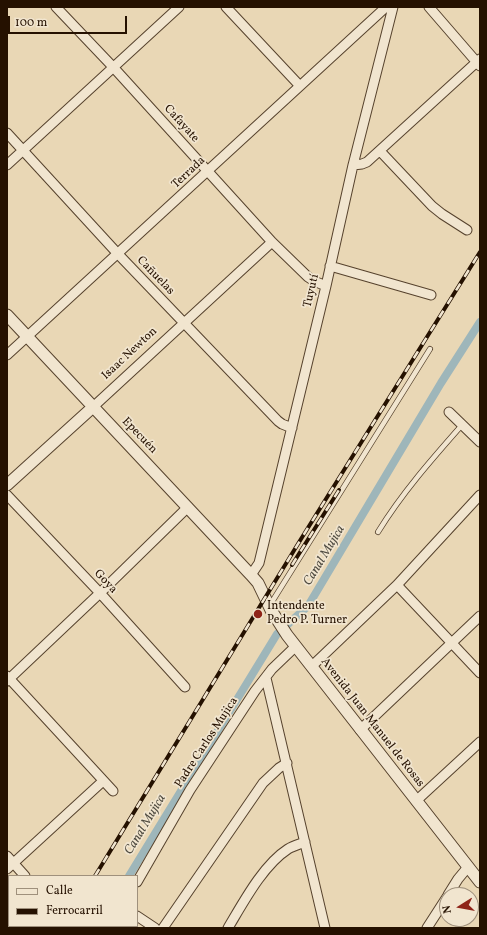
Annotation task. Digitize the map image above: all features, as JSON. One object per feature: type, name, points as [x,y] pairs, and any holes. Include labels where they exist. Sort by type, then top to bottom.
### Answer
[{"type":"street","name":"Cafayate","points":[[56,7],[114,68],[272,242],[308,277],[326,286]]},
{"type":"street","points":[[7,166],[179,7]]},
{"type":"street","points":[[226,7],[300,86]]},
{"type":"street","points":[[353,166],[367,162],[479,62],[429,7]]},
{"type":"street","name":"Terrada","points":[[7,355],[300,86],[391,8]]},
{"type":"street","name":"Tuyutí","points":[[251,575],[259,563],[391,8]]},
{"type":"street","name":"Cañuelas","points":[[7,132],[183,323],[278,421],[292,428]]},
{"type":"street","points":[[380,151],[432,206],[467,230]]},
{"type":"street","name":"Isaac Newton","points":[[7,485],[272,242]]},
{"type":"street","points":[[330,266],[431,295]]},
{"type":"street","name":"Epecuén","points":[[7,315],[251,575]]},
{"type":"street","points":[[449,412],[480,442]]},
{"type":"street","name":"Goya","points":[[7,495],[185,687]]},
{"type":"street","points":[[312,666],[397,585],[480,495]]},
{"type":"street","points":[[113,791],[8,678],[100,594],[188,507]]},
{"type":"street","name":"Avenida Juan Manuel de Rosas","points":[[251,575],[258,583],[276,619],[287,635],[480,882]]},
{"type":"street","points":[[397,585],[480,673]]},
{"type":"street","points":[[360,730],[480,616]]},
{"type":"street","name":"Padre Carlos Mujica","points":[[138,880],[190,790],[266,678],[278,662],[296,646]]},
{"type":"street","points":[[266,678],[326,928]]},
{"type":"street","points":[[416,801],[480,742]]},
{"type":"street","points":[[163,928],[263,783],[287,763]]},
{"type":"street","points":[[10,866],[103,781]]},
{"type":"street","points":[[228,928],[264,873],[289,848],[306,842]]},
{"type":"street","points":[[7,856],[10,866],[24,875]]},
{"type":"street","points":[[453,887],[468,867]]},
{"type":"street","points":[[427,928],[439,910]]},
{"type":"street","points":[[138,917],[155,928]]},
{"type":"lane","points":[[269,606],[430,349]]},
{"type":"lane","points":[[378,532],[392,508],[462,425]]},
{"type":"waterway","name":"Canal Mujica","points":[[130,875],[277,634],[308,606],[441,383],[480,322]]},
{"type":"railway","points":[[96,875],[301,539],[480,252]]},
{"type":"railway","points":[[292,565],[339,490]]},
{"type":"place","name":"Intendente Pedro P. Turner","points":[[258,614]]}]
